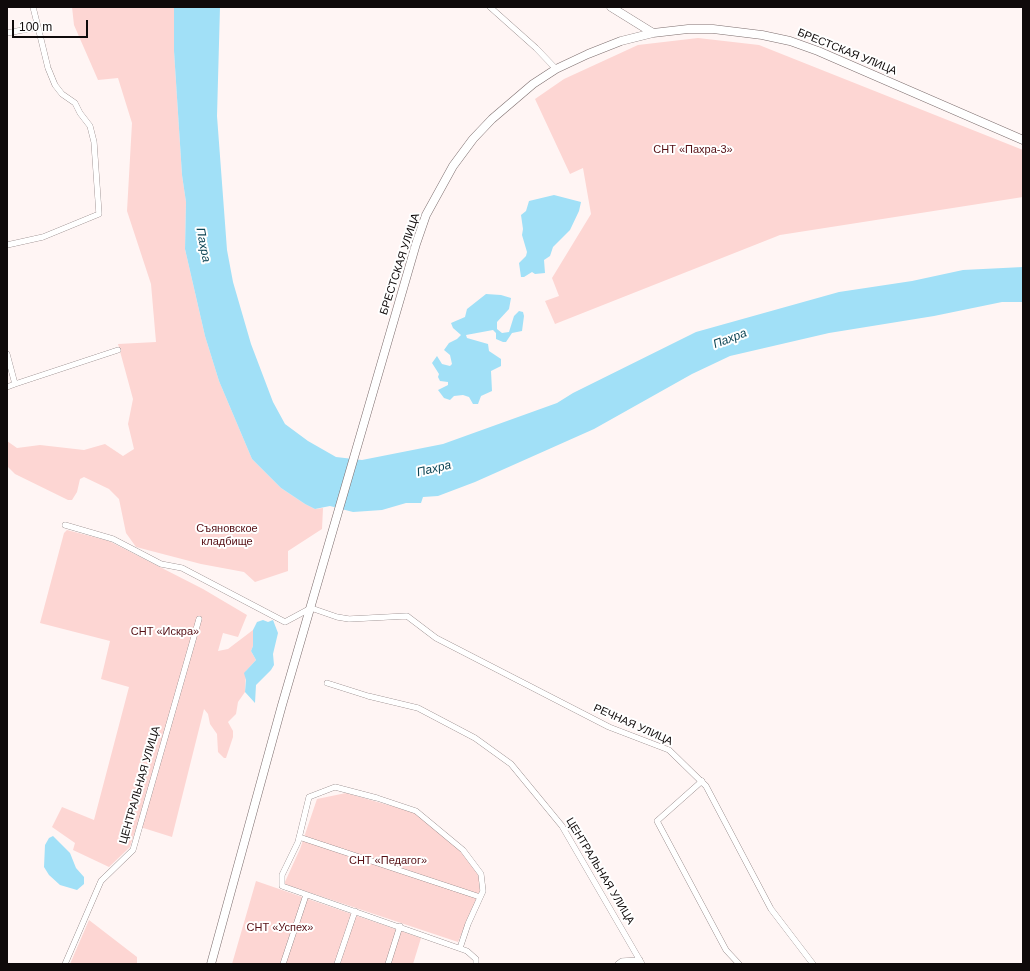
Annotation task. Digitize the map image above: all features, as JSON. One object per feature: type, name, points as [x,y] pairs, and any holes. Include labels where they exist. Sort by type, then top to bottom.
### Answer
[{"type":"main road","points":[[610,7],[653,33]]},
{"type":"main road","name":"БРЕСТСКАЯ УЛИЦА","points":[[211,964],[282,705],[416,244],[426,215],[438,190],[461,154],[492,119],[533,84],[556,69],[605,47],[653,33],[688,29],[713,29],[762,35],[790,41],[843,61],[1023,140]]},
{"type":"street","points":[[7,245],[43,237],[99,214],[92,130],[75,103],[62,94],[55,85],[48,68],[33,7]]},
{"type":"street","points":[[490,7],[536,48],[556,69]]},
{"type":"street","points":[[7,33],[38,27]]},
{"type":"street","points":[[7,387],[118,350]]},
{"type":"street","points":[[7,354],[15,384]]},
{"type":"street","points":[[65,525],[113,539],[161,564],[182,568],[286,622],[311,608]]},
{"type":"street","name":"РЕЧНАЯ УЛИЦА","points":[[311,608],[337,617],[350,619],[407,616],[436,638],[603,724],[669,750],[706,786],[771,909],[813,964]]},
{"type":"street","name":"ЦЕНТРАЛЬНАЯ УЛИЦА","points":[[65,964],[101,881],[133,850],[199,619]]},
{"type":"street","name":"ЦЕНТРАЛЬНАЯ УЛИЦА","points":[[327,683],[368,696],[418,708],[474,738],[511,764],[562,826],[641,962]]},
{"type":"street","points":[[702,781],[657,821],[726,950],[740,964]]},
{"type":"street","points":[[460,948],[468,924],[483,891],[481,874],[463,850],[416,811],[377,798],[335,787],[309,797],[299,837],[282,875],[282,886],[460,948],[467,951],[476,959],[476,964]]},
{"type":"street","points":[[299,837],[480,897]]},
{"type":"street","points":[[283,964],[306,895]]},
{"type":"street","points":[[337,964],[355,911]]},
{"type":"street","points":[[388,964],[400,926]]},
{"type":"street","points":[[618,964],[622,961],[641,962]]},
{"type":"green space","name":"Съяновское кладбище","points":[[72,7],[174,7],[174,51],[182,175],[186,202],[185,249],[205,336],[219,381],[252,459],[281,488],[315,509],[323,508],[322,529],[288,551],[288,571],[255,582],[244,572],[201,564],[136,547],[126,533],[119,499],[109,489],[84,477],[80,479],[77,492],[72,500],[68,500],[15,474],[7,466],[7,441],[17,448],[40,445],[84,450],[105,444],[123,456],[134,449],[128,424],[133,399],[118,344],[156,342],[151,284],[127,211],[132,123],[118,78],[98,80],[74,25]]},
{"type":"green space","name":"СНТ «Пахра-3»","points":[[698,38],[759,45],[1023,150],[1023,197],[780,235],[555,324],[545,301],[559,296],[552,278],[591,214],[583,168],[570,174],[535,99],[564,79],[638,45]]},
{"type":"green space","name":"СНТ «Искра»","points":[[67,530],[109,541],[203,589],[247,615],[238,637],[223,633],[218,651],[228,649],[253,630],[253,646],[251,651],[256,660],[246,671],[245,692],[238,702],[236,714],[228,722],[233,731],[233,737],[226,758],[218,752],[217,734],[210,724],[208,714],[204,709],[172,837],[137,826],[130,847],[109,867],[73,850],[75,843],[52,827],[62,807],[94,820],[129,687],[101,679],[110,641],[40,623],[64,533]]},
{"type":"green space","name":"СНТ «Педагог»","points":[[346,793],[416,813],[461,850],[479,874],[480,891],[458,942],[284,884],[300,849],[317,799]]},
{"type":"green space","name":"СНТ «Успех»","points":[[256,881],[421,938],[413,964],[232,964]]},
{"type":"green space","points":[[89,920],[137,957],[137,964],[70,964]]},
{"type":"water","name":"Пахра","points":[[174,7],[220,7],[217,116],[227,250],[233,282],[251,344],[273,402],[285,424],[308,441],[336,457],[362,460],[443,444],[557,403],[573,393],[696,332],[839,292],[912,281],[963,270],[1023,267],[1023,302],[1002,302],[934,316],[829,333],[730,356],[692,374],[594,429],[475,482],[438,496],[423,497],[421,503],[406,503],[382,510],[353,512],[330,506],[315,509],[281,488],[252,459],[219,381],[205,336],[185,249],[186,202],[182,175],[174,51]]},
{"type":"water","points":[[554,195],[581,202],[579,211],[570,230],[553,247],[550,256],[544,260],[545,273],[535,274],[532,272],[524,277],[521,277],[519,263],[526,256],[527,252],[522,235],[523,229],[521,215],[526,211],[529,201]]},
{"type":"water","points":[[486,294],[501,295],[511,298],[509,309],[497,322],[497,329],[502,333],[509,332],[514,316],[519,311],[523,312],[524,316],[522,331],[512,333],[506,342],[496,339],[496,333],[493,330],[466,335],[467,338],[488,344],[489,351],[501,359],[501,366],[491,371],[492,391],[481,396],[478,404],[473,404],[469,397],[463,395],[454,396],[450,400],[444,398],[438,390],[448,385],[448,382],[440,381],[438,377],[439,374],[432,363],[437,356],[442,364],[450,366],[452,364],[450,355],[444,350],[449,343],[461,335],[453,328],[451,323],[465,317],[467,309]]},
{"type":"water","points":[[263,620],[268,622],[273,620],[278,633],[273,654],[274,665],[256,685],[255,703],[245,692],[246,680],[244,673],[256,660],[251,651],[253,646],[253,630],[257,622]]},
{"type":"water","points":[[53,836],[70,853],[76,868],[84,877],[84,884],[77,890],[60,885],[49,875],[44,867],[45,845],[49,838]]}]
